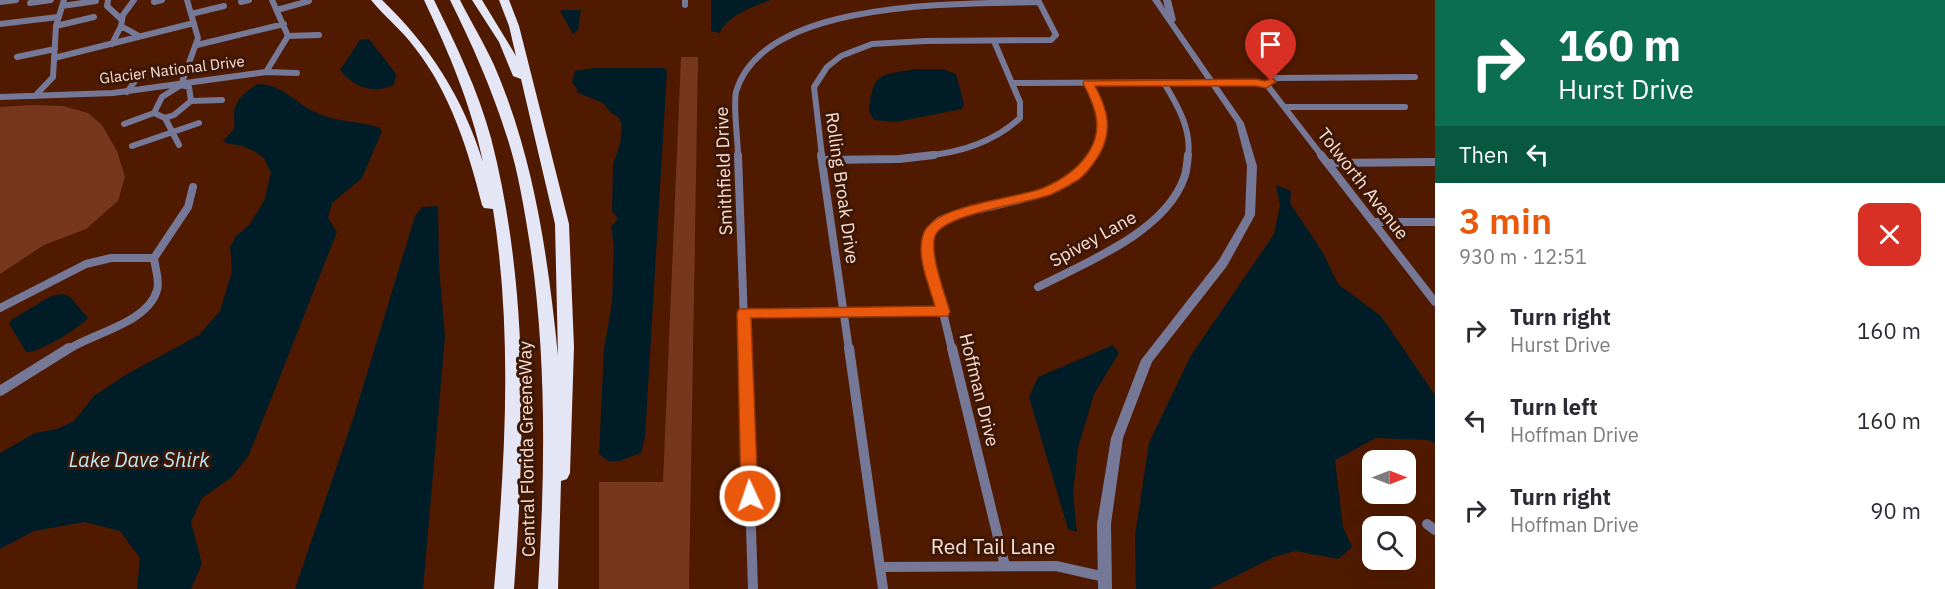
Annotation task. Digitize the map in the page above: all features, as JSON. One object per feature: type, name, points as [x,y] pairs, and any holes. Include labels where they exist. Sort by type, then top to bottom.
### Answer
[{"type":"highway","points":[[376,0],[418,42],[440,74],[472,142],[494,221],[512,350]]},
{"type":"highway","name":"Central Florida GreeneWay","points":[[429,0],[461,64],[488,152],[505,249],[512,350],[512,476],[504,589]]},
{"type":"highway","name":"Central Florida GreeneWay","points":[[455,0],[486,58],[507,117],[527,187],[537,243],[545,308],[552,425],[549,589]]},
{"type":"highway","points":[[477,0],[504,42],[534,106]]},
{"type":"highway","points":[[504,0],[514,26],[562,224],[566,347],[562,464],[549,589]]},
{"type":"street","points":[[0,2],[16,0]]},
{"type":"street","points":[[30,3],[51,0]]},
{"type":"street","points":[[108,0],[107,6],[121,23],[139,36]]},
{"type":"street","points":[[112,44],[124,10],[134,0]]},
{"type":"street","points":[[154,2],[162,0]]},
{"type":"street","points":[[181,85],[182,73],[197,45],[194,23],[187,0]]},
{"type":"street","points":[[241,2],[249,0]]},
{"type":"street","points":[[272,0],[288,36],[319,35]]},
{"type":"street","points":[[1105,583],[1104,524],[1118,438],[1147,360],[1223,263],[1250,215],[1252,166],[1240,123],[1214,82],[1155,0]]},
{"type":"street","points":[[1167,0],[1172,23]]},
{"type":"street","points":[[35,96],[52,77],[56,26],[63,3],[96,1]]},
{"type":"street","points":[[277,10],[309,1]]},
{"type":"street","points":[[851,6],[1038,1]]},
{"type":"street","name":"Rolling Broak Drive","points":[[883,589],[822,160],[814,87],[827,67],[841,56],[872,44],[1051,40],[1056,34],[1038,1]]},
{"type":"street","points":[[191,14],[224,6]]},
{"type":"street","points":[[0,24],[58,17]]},
{"type":"street","points":[[56,26],[93,17]]},
{"type":"street","points":[[54,58],[194,23]]},
{"type":"street","points":[[197,45],[284,24]]},
{"type":"street","name":"Smithfield Drive","points":[[753,589],[736,93],[741,75],[750,59],[764,42],[791,26]]},
{"type":"street","name":"Glacier National Drive","points":[[0,97],[126,92],[181,85],[240,73],[266,72],[288,36]]},
{"type":"street","points":[[822,160],[910,159],[987,142],[1005,134],[1020,118],[1020,102],[994,40]]},
{"type":"street","points":[[17,57],[55,49]]},
{"type":"street","points":[[266,72],[297,73]]},
{"type":"street","points":[[126,92],[141,73]]},
{"type":"street","points":[[1012,83],[1255,82],[1267,85],[1277,78],[1415,78]]},
{"type":"street","name":"Hoffman Drive","points":[[1005,566],[930,260],[927,246],[929,233],[938,222],[962,213],[1046,192],[1074,177],[1086,167],[1101,142],[1102,132],[1098,101],[1088,83]]},
{"type":"street","name":"Spivey Lane","points":[[1038,287],[1139,233],[1170,205],[1187,171],[1189,152],[1188,135],[1182,113],[1164,83]]},
{"type":"street","points":[[124,124],[154,113],[162,98],[181,85],[189,87],[191,101]]},
{"type":"street","name":"Tolworth Avenue","points":[[1267,85],[1431,291],[1435,302]]},
{"type":"street","points":[[154,113],[165,118],[174,115],[191,101],[222,100]]},
{"type":"street","points":[[1286,107],[1405,107]]},
{"type":"street","points":[[165,118],[179,145]]},
{"type":"street","points":[[132,146],[200,123]]},
{"type":"street","points":[[1328,163],[1435,162]]},
{"type":"street","points":[[0,391],[74,345],[131,320],[153,303],[158,288],[154,258],[188,207],[193,187]]},
{"type":"street","points":[[1374,222],[1435,222]]},
{"type":"street","points":[[0,308],[86,264],[111,258],[154,258]]},
{"type":"street","points":[[744,313],[943,312]]},
{"type":"street","name":"Red Tail Lane","points":[[880,567],[1056,566],[1076,569],[1105,583]]},
{"type":"shaded area","points":[[681,57],[698,57],[689,589],[599,589],[599,482],[663,482]]},
{"type":"shaded area","points":[[63,106],[88,113],[102,125],[117,151],[125,177],[118,201],[86,229],[44,245],[0,274],[0,107]]},
{"type":"water","points":[[711,0],[771,0],[735,17],[723,27],[720,33],[711,31]]},
{"type":"water","points":[[581,10],[578,30],[573,34],[560,11]]},
{"type":"water","points":[[369,39],[396,74],[394,85],[378,89],[364,88],[340,70],[360,40]]},
{"type":"water","points":[[594,68],[664,68],[667,71],[645,437],[641,453],[619,461],[608,461],[599,454],[604,349],[612,303],[614,246],[611,227],[618,219],[612,211],[613,165],[620,144],[622,125],[619,118],[603,103],[576,92],[578,90],[572,82],[575,71]]},
{"type":"water","points":[[917,69],[943,69],[956,74],[964,104],[962,109],[896,122],[874,120],[869,112],[876,82],[886,75]]},
{"type":"water","name":"Lake Dave Shirk","points":[[258,84],[275,87],[309,109],[325,116],[378,127],[382,131],[362,178],[332,203],[328,218],[337,232],[249,455],[232,477],[202,498],[191,522],[202,564],[191,589],[137,589],[140,558],[120,531],[85,522],[34,531],[0,549],[0,453],[35,433],[57,429],[74,421],[94,396],[127,374],[199,335],[220,311],[232,271],[230,247],[236,236],[249,225],[264,201],[271,173],[264,158],[254,151],[226,143],[223,140],[233,130],[237,103],[244,94]]},
{"type":"water","points":[[1276,185],[1291,191],[1290,203],[1323,253],[1338,284],[1381,316],[1435,395],[1435,443],[1427,440],[1376,438],[1335,460],[1343,527],[1352,547],[1338,559],[1295,551],[1274,557],[1210,589],[1136,589],[1135,535],[1149,443],[1190,357],[1274,234],[1280,205]]},
{"type":"water","points":[[438,206],[439,267],[445,337],[423,589],[295,589],[355,413],[415,216],[422,207]]},
{"type":"water","points":[[63,294],[70,297],[88,318],[59,339],[40,349],[26,352],[9,324],[11,320],[51,296]]},
{"type":"water","points":[[1113,345],[1119,353],[1094,394],[1078,448],[1073,493],[1077,532],[1068,529],[1029,397],[1038,377]]},
{"type":"route","points":[[750,496],[744,313],[943,312],[927,246],[929,233],[938,222],[962,213],[1046,192],[1074,177],[1086,167],[1101,142],[1102,132],[1098,101],[1088,83],[1255,82],[1267,85],[1271,81]]}]
